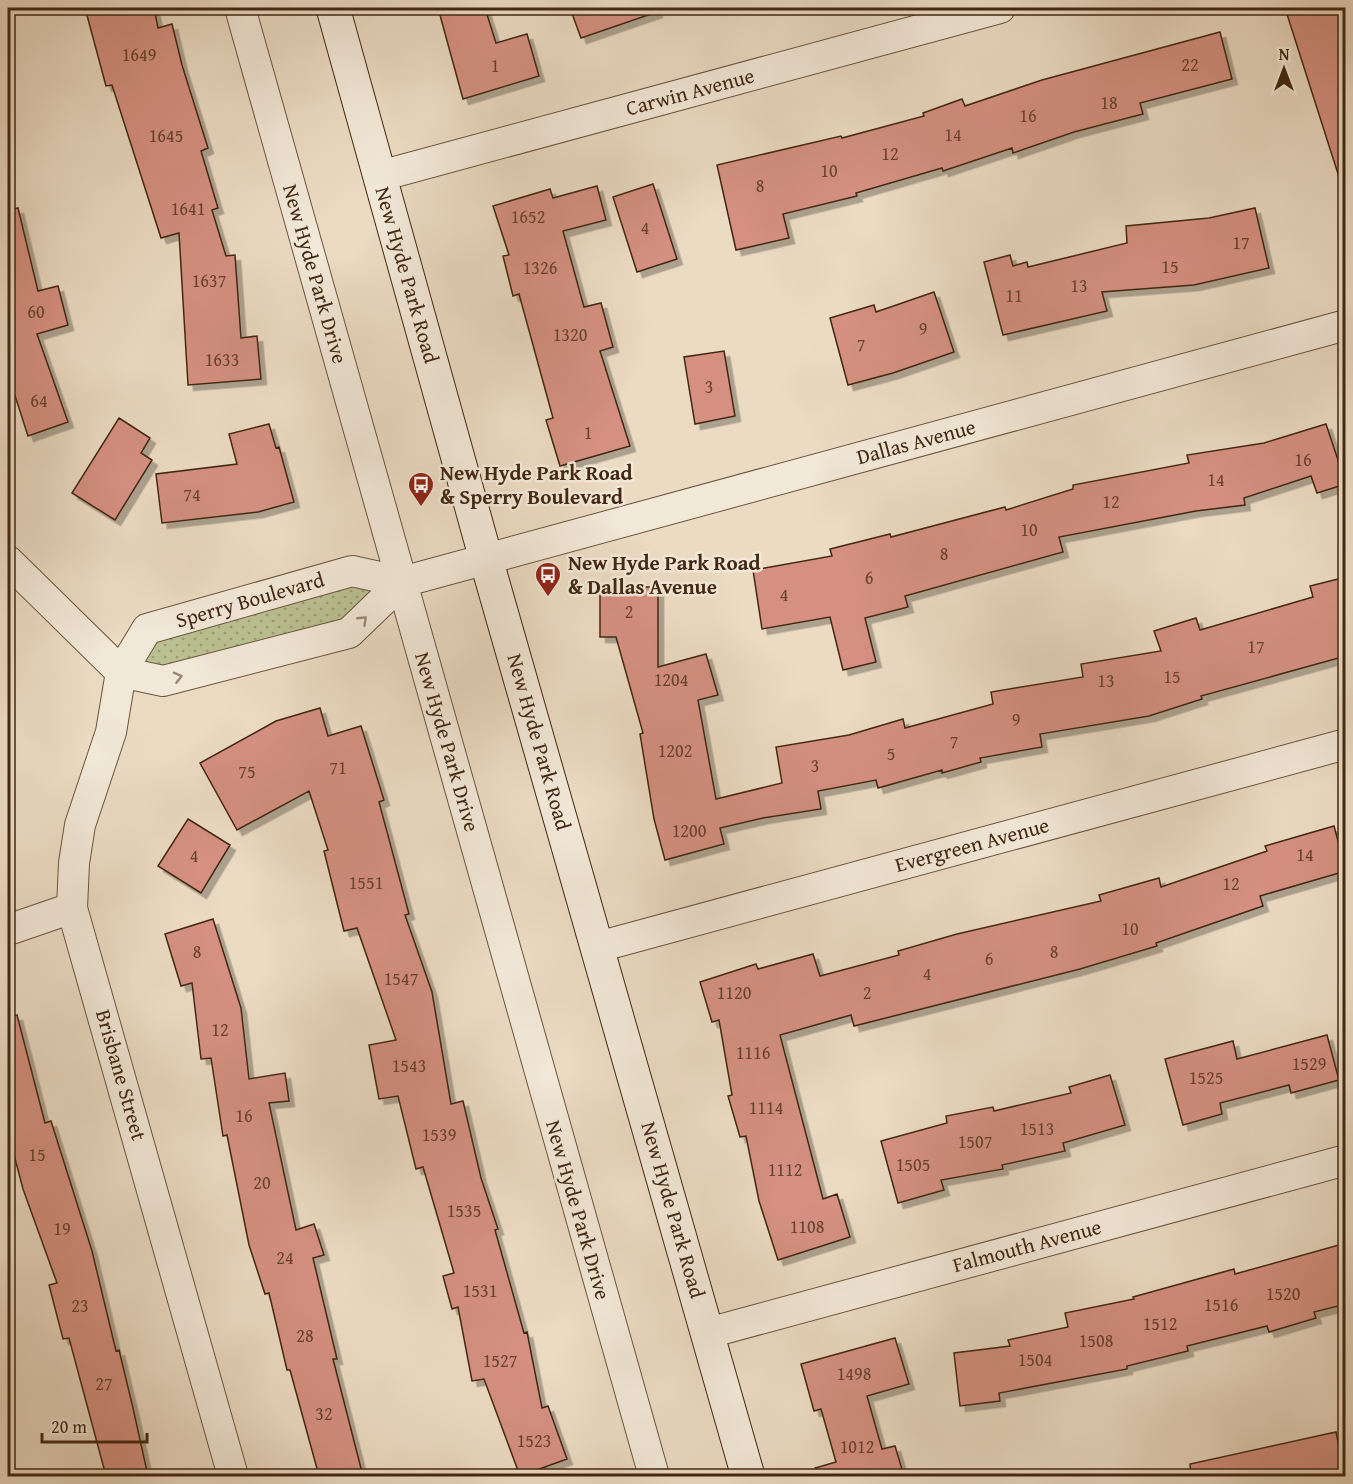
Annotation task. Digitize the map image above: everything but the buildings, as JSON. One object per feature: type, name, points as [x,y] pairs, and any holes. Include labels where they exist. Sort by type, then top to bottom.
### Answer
[{"type":"main road","name":"New Hyde Park Road","points":[[333,8],[486,559],[748,1476]]},
{"type":"street","name":"New Hyde Park Drive","points":[[240,8],[654,1476]]},
{"type":"street","name":"Carwin Avenue","points":[[380,176],[1000,8]]},
{"type":"street","name":"Dallas Avenue","points":[[486,559],[1346,325]]},
{"type":"street","name":"Sperry Boulevard","points":[[402,582],[349,633],[163,681],[121,672],[147,629],[352,571],[402,582],[486,559]]},
{"type":"street","points":[[8,561],[121,672]]},
{"type":"street","name":"Brisbane Street","points":[[121,672],[111,732],[80,825],[74,863],[72,908],[233,1476]]},
{"type":"street","name":"Evergreen Avenue","points":[[598,947],[1346,744]]},
{"type":"street","points":[[8,930],[72,908]]},
{"type":"street","name":"Falmouth Avenue","points":[[708,1333],[1346,1160]]},
{"type":"green space","points":[[352,578],[391,585],[349,627],[166,676],[129,668],[151,634]]},
{"type":"place","name":"New Hyde Park Road & Sperry Boulevard","points":[[421,508]]},
{"type":"place","name":"New Hyde Park Road & Dallas Avenue","points":[[548,598]]}]
